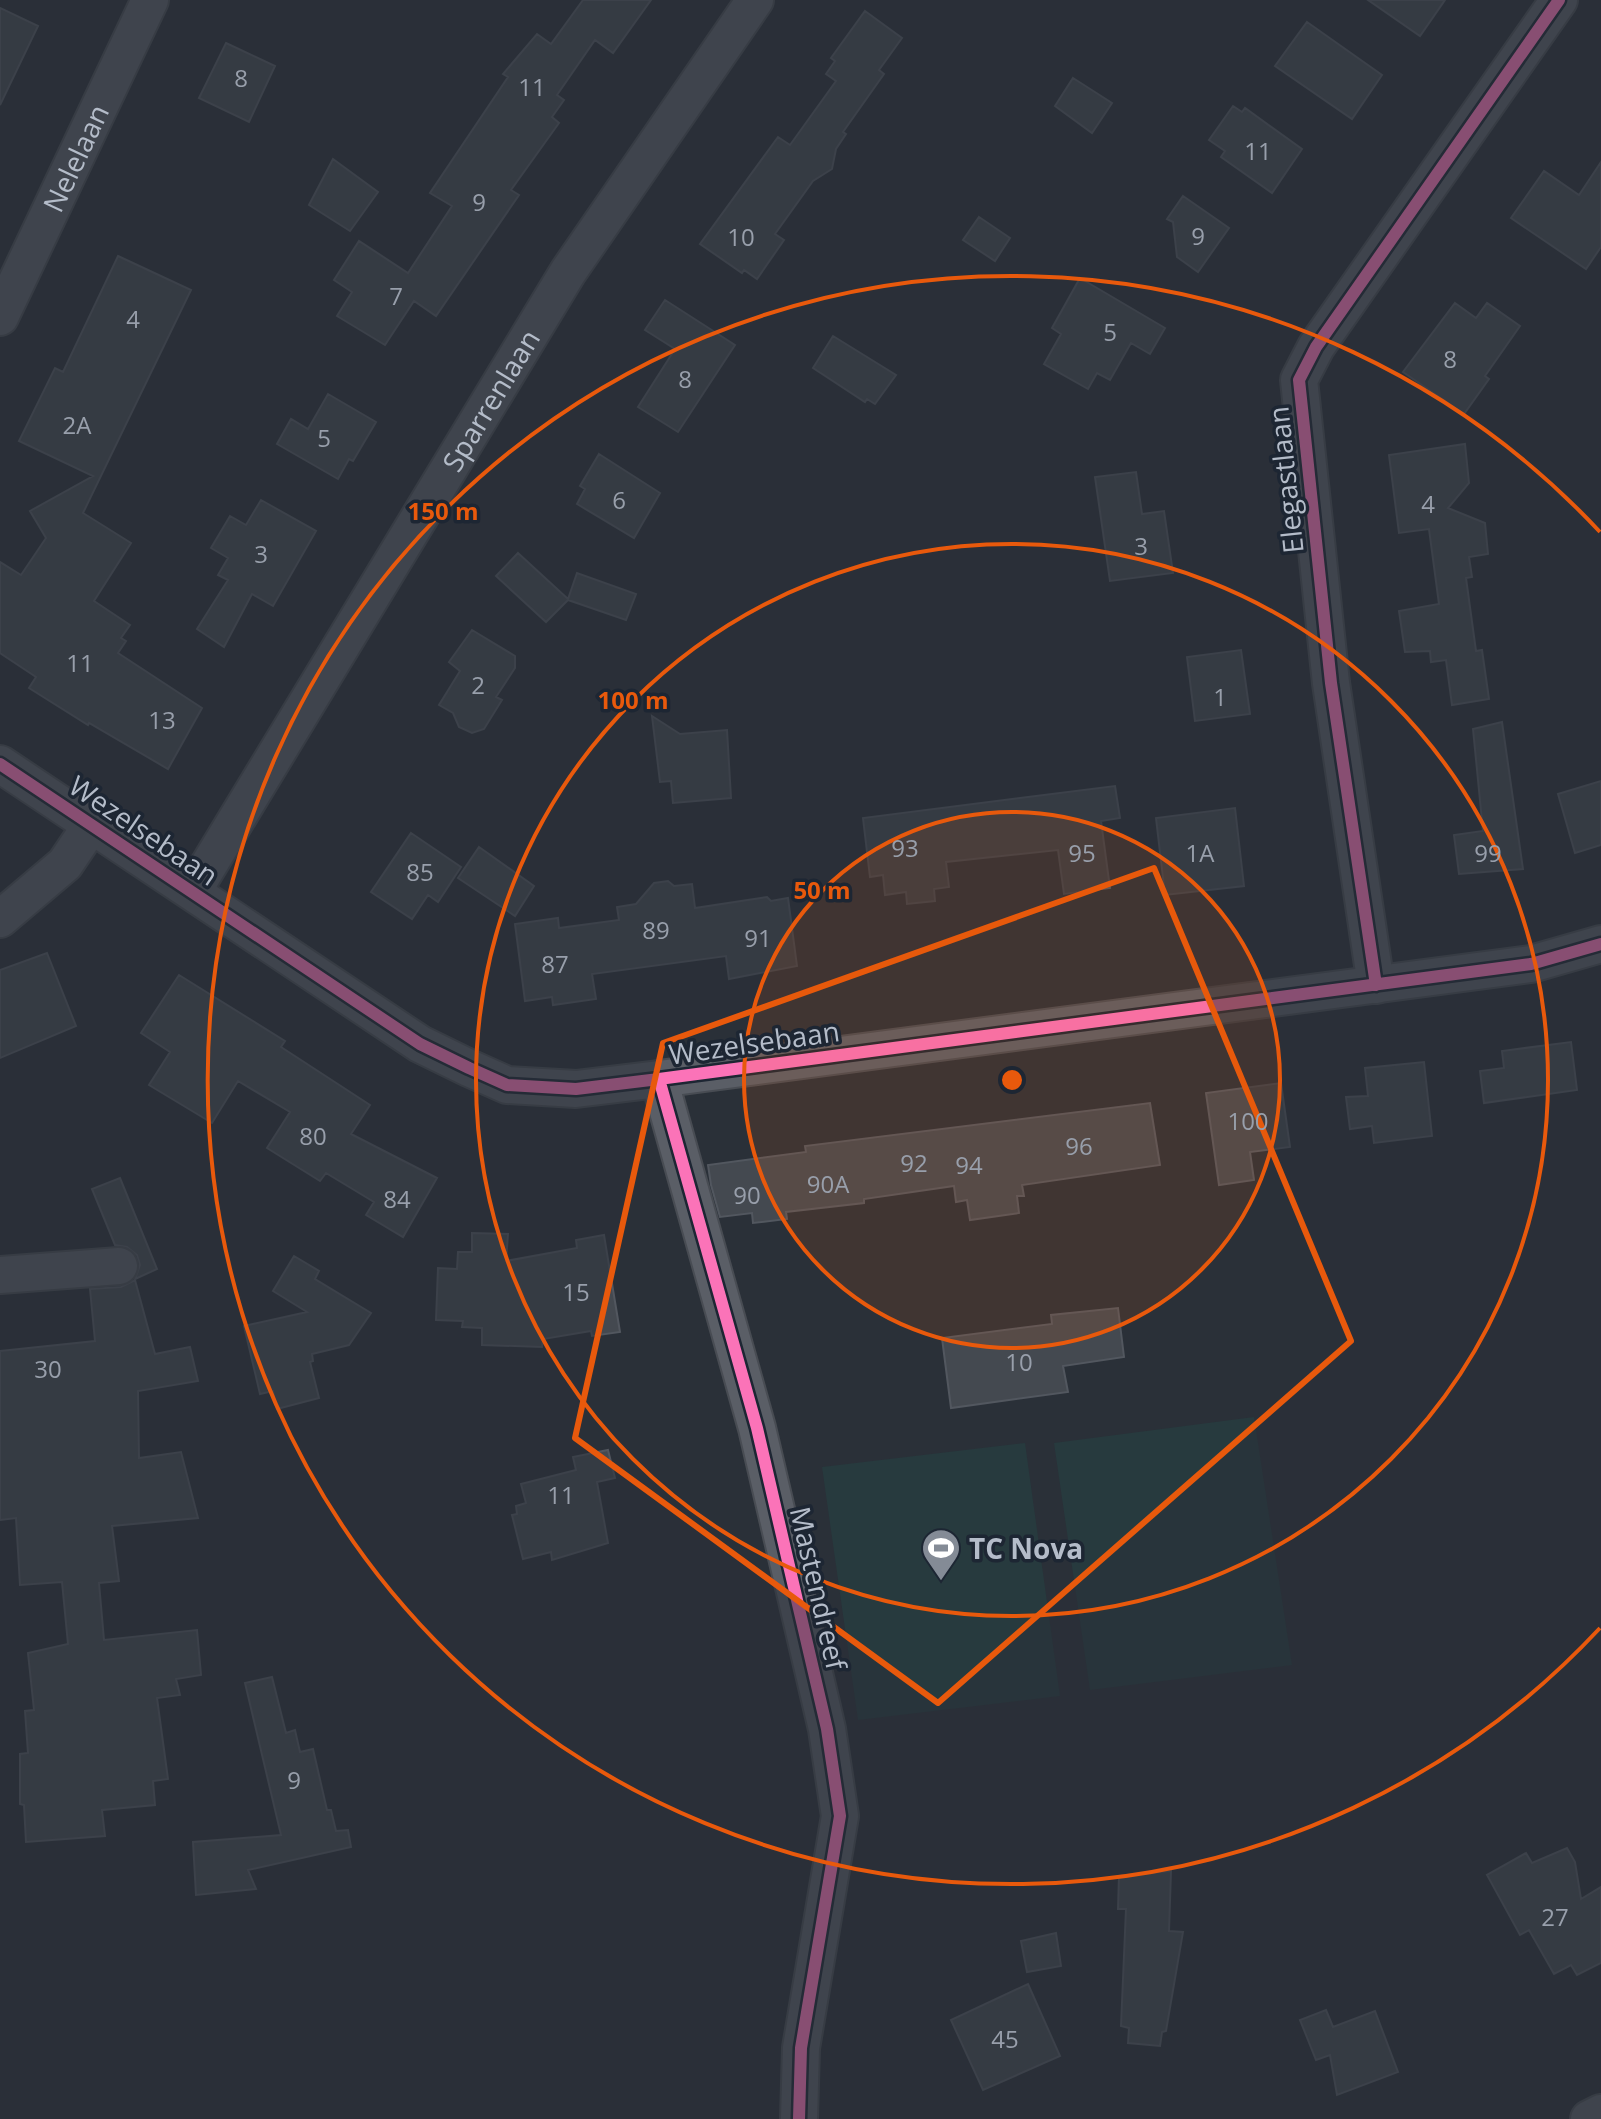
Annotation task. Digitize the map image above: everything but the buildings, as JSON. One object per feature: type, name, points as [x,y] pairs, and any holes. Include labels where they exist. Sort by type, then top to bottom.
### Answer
[{"type":"street","name":"Nelelaan","points":[[0,317],[150,0]]},
{"type":"street","name":"Sparrenlaan","points":[[193,891],[568,272],[755,0]]},
{"type":"street","name":"Elegastlaan","points":[[1376,985],[1331,683],[1299,380],[1316,347],[1559,0]]},
{"type":"street","name":"Wezelsebaan","points":[[0,764],[420,1044],[507,1085],[576,1089],[659,1079],[1531,964],[1601,944]]},
{"type":"street","points":[[0,919],[65,864],[92,824]]},
{"type":"street","name":"Mastendreef","points":[[659,1079],[757,1428],[827,1729],[840,1816],[801,2048],[799,2119]]},
{"type":"street","points":[[0,1275],[119,1266]]},
{"type":"street","points":[[1589,2119],[1601,2113]]},
{"type":"highlighted area","points":[[1154,868],[1351,1341],[938,1703],[575,1438],[663,1043]]},
{"type":"green space","name":"TC Nova","points":[[1254,1417],[1292,1665],[1090,1690],[1054,1443]]},
{"type":"green space","name":"TC Nova","points":[[1025,1443],[1060,1696],[858,1720],[822,1467]]},
{"type":"cycle path","points":[[1376,985],[1331,683],[1299,380],[1316,347],[1559,0]]},
{"type":"cycle path","points":[[0,764],[420,1044],[507,1085],[576,1089],[659,1079],[1531,964],[1601,944]]},
{"type":"cycle path","points":[[659,1079],[757,1428],[827,1729],[840,1816],[801,2048],[799,2119]]},
{"type":"place","name":"TC Nova","points":[[941,1582]]}]
